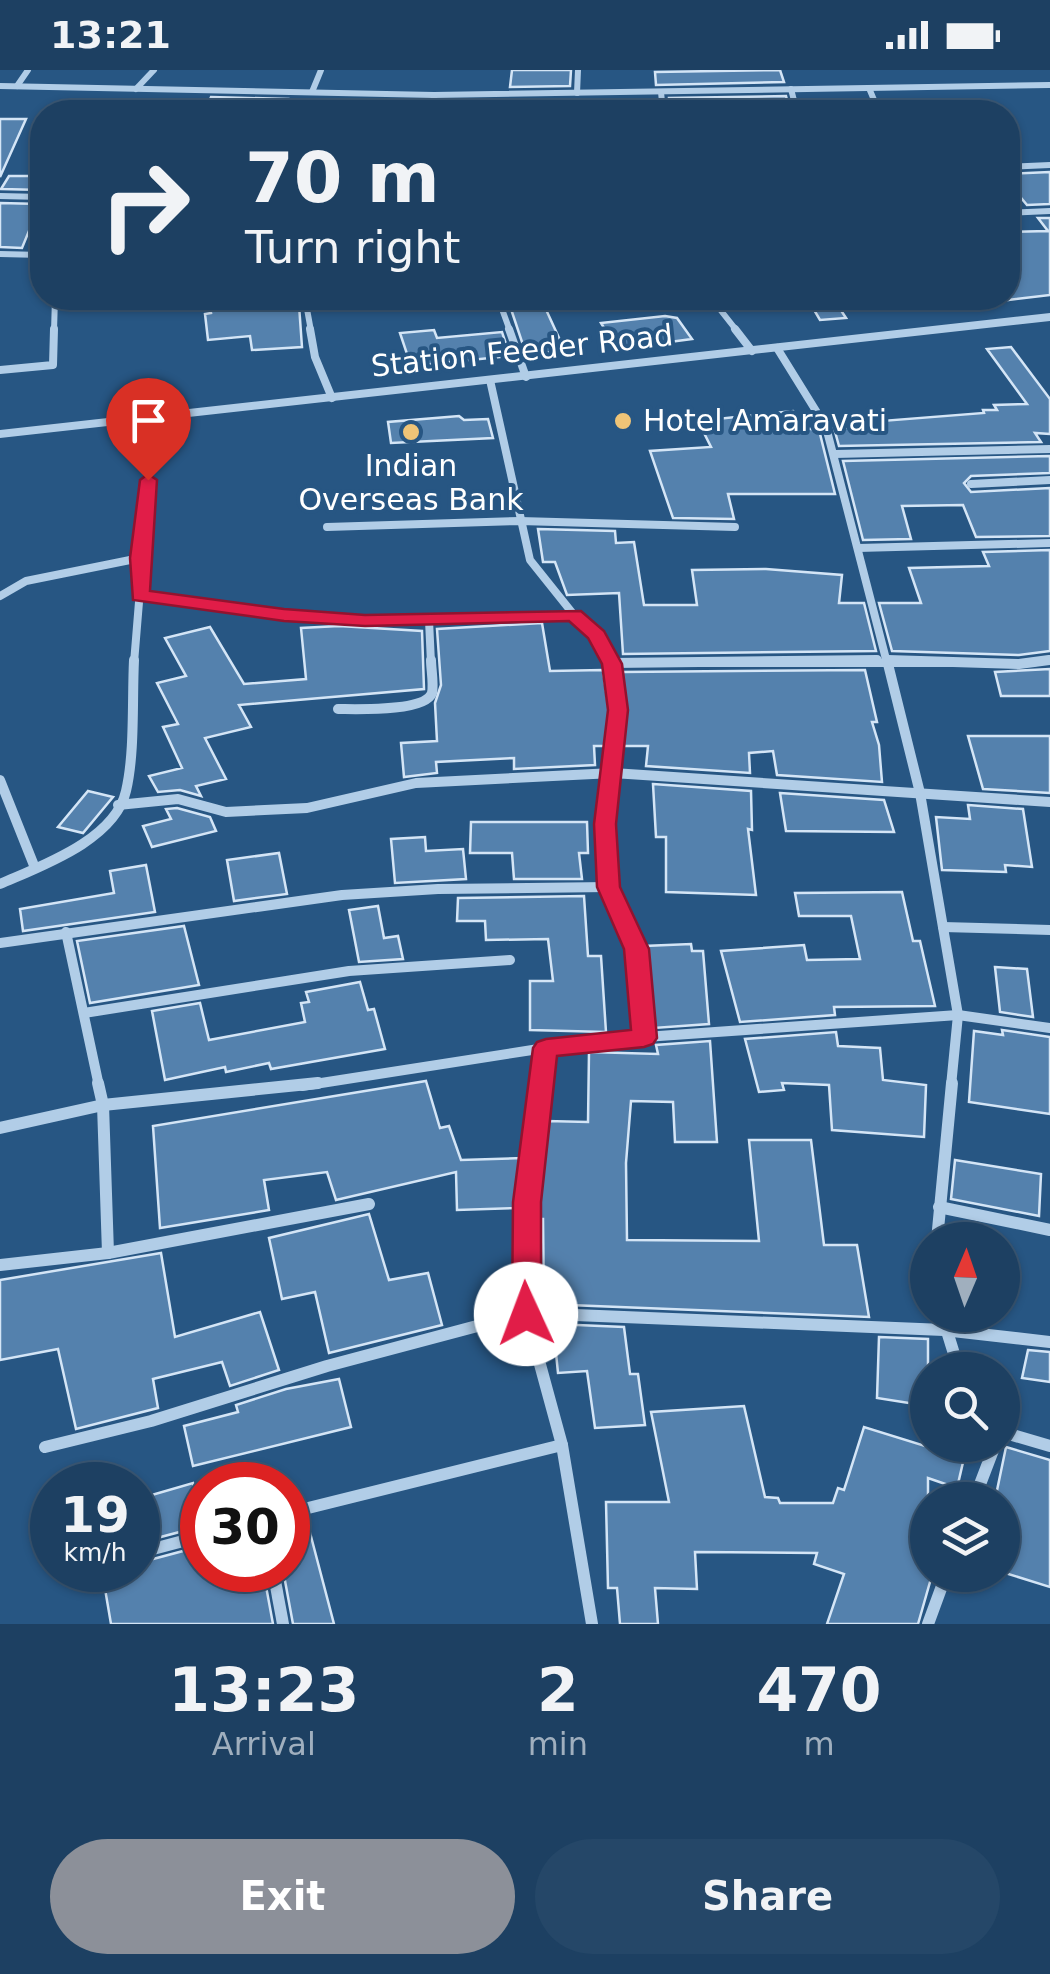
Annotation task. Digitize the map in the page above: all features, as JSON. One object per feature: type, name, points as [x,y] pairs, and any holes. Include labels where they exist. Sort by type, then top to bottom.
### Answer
[{"type":"street","points":[[17,86],[28,70]]},
{"type":"street","points":[[136,88],[154,70]]},
{"type":"street","points":[[312,92],[320,70]]},
{"type":"street","points":[[578,70],[578,93]]},
{"type":"street","points":[[0,86],[434,95],[1050,86]]},
{"type":"street","points":[[791,88],[794,100]]},
{"type":"street","points":[[869,88],[874,100]]},
{"type":"street","points":[[661,92],[662,100]]},
{"type":"street","points":[[433,100],[434,95]]},
{"type":"street","points":[[1020,167],[1050,166]]},
{"type":"street","points":[[0,196],[30,197]]},
{"type":"street","points":[[1020,213],[1050,212]]},
{"type":"street","points":[[0,254],[30,254]]},
{"type":"street","points":[[0,370],[53,365],[55,310]]},
{"type":"street","points":[[306,310],[316,357],[332,398]]},
{"type":"street","points":[[502,310],[526,376]]},
{"type":"street","points":[[720,310],[752,351]]},
{"type":"street","name":"Station Feeder Road","points":[[0,434],[492,385],[526,376],[752,351],[781,353],[1050,317]]},
{"type":"street","name":"Station Feeder Road","points":[[0,444],[781,353],[1050,328]]},
{"type":"street","points":[[781,353],[826,426],[835,454],[920,793],[958,1016],[938,1222]]},
{"type":"street","points":[[492,385],[530,560],[574,615],[597,635],[612,664],[618,710],[605,824],[608,887],[636,949],[644,1038]]},
{"type":"street","points":[[0,884],[100,832],[126,794],[148,480],[144,428]]},
{"type":"street","points":[[835,454],[1050,449]]},
{"type":"street","points":[[971,484],[1050,480]]},
{"type":"street","points":[[327,527],[520,521],[734,527]]},
{"type":"street","points":[[858,548],[1050,544]]},
{"type":"street","points":[[0,596],[26,581],[140,558]]},
{"type":"street","points":[[140,596],[284,615],[429,620],[574,615]]},
{"type":"street","points":[[338,709],[398,708],[427,700],[432,692],[429,620]]},
{"type":"street","points":[[612,664],[885,660],[1019,664],[1050,660]]},
{"type":"street","points":[[118,805],[178,799],[226,812],[261,811],[362,798],[416,783],[613,773],[1050,802]]},
{"type":"street","points":[[0,780],[35,868]]},
{"type":"street","points":[[0,942],[342,895],[438,889],[608,887]]},
{"type":"street","points":[[942,928],[1050,930]]},
{"type":"street","points":[[66,932],[104,1106],[108,1253]]},
{"type":"street","points":[[84,1013],[325,972],[432,960],[510,960]]},
{"type":"street","points":[[0,1128],[104,1106],[298,1086],[546,1048],[644,1038],[958,1016],[1050,1028]]},
{"type":"street","points":[[546,1048],[527,1202],[526,1314],[562,1445],[592,1624]]},
{"type":"street","points":[[0,1265],[108,1253],[370,1204]]},
{"type":"street","points":[[939,1207],[1050,1230]]},
{"type":"street","points":[[46,1447],[150,1422],[327,1366],[526,1314],[910,1329]]},
{"type":"street","points":[[962,1332],[1050,1342]]},
{"type":"street","points":[[1020,1437],[1050,1446]]},
{"type":"street","points":[[310,1508],[562,1445]]},
{"type":"street","points":[[277,1592],[283,1624]]},
{"type":"street","points":[[928,1624],[940,1592]]},
{"type":"building","points":[[512,70],[571,70],[570,86],[510,87]]},
{"type":"building","points":[[780,70],[784,82],[656,85],[655,72]]},
{"type":"building","points":[[786,96],[787,100],[669,100]]},
{"type":"building","points":[[211,97],[288,99],[288,100],[210,100]]},
{"type":"building","points":[[0,119],[26,119],[0,177]]},
{"type":"building","points":[[1050,172],[1050,204],[1027,205],[1020,197],[1020,173]]},
{"type":"building","points":[[9,176],[30,176],[30,190],[1,189]]},
{"type":"building","points":[[0,203],[30,204],[30,228],[22,248],[0,247]]},
{"type":"building","points":[[1038,218],[1050,218],[1050,295],[1020,299],[1020,232],[1048,231]]},
{"type":"building","points":[[210,310],[299,310],[302,347],[252,350],[250,336],[208,340],[205,314]]},
{"type":"building","points":[[511,310],[546,310],[565,351],[526,354]]},
{"type":"building","points":[[814,310],[841,310],[846,318],[820,320]]},
{"type":"building","points":[[677,318],[692,339],[617,349],[601,323]]},
{"type":"building","points":[[434,330],[437,338],[502,332],[510,356],[411,366],[400,333]]},
{"type":"building","points":[[1011,347],[1050,399],[1050,434],[1035,433],[1041,442],[839,446],[834,428],[883,427],[881,421],[984,413],[983,410],[997,410],[994,405],[1027,404],[987,349]]},
{"type":"building","points":[[793,411],[803,428],[819,430],[835,494],[728,494],[734,519],[673,518],[650,451],[711,447],[698,421]]},
{"type":"building","points":[[459,416],[464,420],[488,419],[493,438],[391,443],[388,422]]},
{"type":"building","points":[[1050,456],[1050,473],[971,476],[964,483],[971,492],[1050,488],[1050,536],[976,537],[963,505],[902,506],[911,539],[863,540],[843,461]]},
{"type":"building","points":[[538,529],[615,531],[616,543],[634,542],[644,605],[697,605],[692,570],[766,569],[842,575],[839,603],[864,603],[876,651],[623,654],[619,593],[567,595],[555,562],[543,562]]},
{"type":"building","points":[[1050,550],[1050,651],[1019,655],[892,651],[879,603],[921,603],[909,568],[989,566],[983,552]]},
{"type":"building","points":[[542,623],[550,671],[603,670],[609,711],[605,746],[594,746],[595,765],[514,769],[514,758],[436,762],[437,773],[404,777],[401,743],[437,741],[435,703],[441,685],[437,629]]},
{"type":"building","points":[[210,627],[244,684],[306,679],[301,628],[422,631],[424,689],[239,705],[251,727],[205,738],[226,779],[196,786],[201,796],[180,790],[158,792],[149,776],[182,768],[163,727],[178,724],[157,683],[186,676],[165,638]]},
{"type":"building","points":[[1050,669],[1050,696],[1001,696],[995,672]]},
{"type":"building","points":[[865,670],[877,722],[872,722],[879,745],[882,782],[777,775],[773,751],[749,753],[750,773],[646,766],[648,746],[623,746],[627,710],[621,672]]},
{"type":"building","points":[[968,736],[1050,736],[1050,793],[983,789]]},
{"type":"building","points":[[653,784],[751,791],[752,830],[748,829],[756,895],[666,892],[666,837],[656,837]]},
{"type":"building","points":[[88,791],[113,797],[83,833],[58,827]]},
{"type":"building","points":[[780,793],[884,800],[894,832],[786,831]]},
{"type":"building","points":[[968,805],[1023,809],[1032,867],[1005,865],[1006,872],[942,870],[936,817],[970,819]]},
{"type":"building","points":[[166,809],[210,817],[216,831],[152,847],[143,826],[171,819]]},
{"type":"building","points":[[471,822],[587,822],[588,853],[579,853],[582,879],[514,879],[512,853],[470,853]]},
{"type":"building","points":[[425,837],[426,851],[463,849],[466,879],[395,883],[391,839]]},
{"type":"building","points":[[279,853],[287,894],[234,901],[227,860]]},
{"type":"building","points":[[146,865],[155,912],[23,931],[20,909],[114,893],[110,871]]},
{"type":"building","points":[[902,892],[913,941],[920,941],[935,1006],[834,1007],[835,1015],[740,1022],[721,951],[804,945],[807,960],[860,959],[851,916],[799,916],[795,893]]},
{"type":"building","points":[[584,896],[588,956],[601,956],[606,1032],[530,1030],[530,981],[553,981],[548,939],[486,940],[485,921],[457,921],[458,898]]},
{"type":"building","points":[[378,906],[384,938],[398,936],[403,959],[359,962],[349,910]]},
{"type":"building","points":[[184,926],[199,985],[90,1003],[77,941]]},
{"type":"building","points":[[691,944],[692,951],[703,951],[709,1024],[654,1028],[644,946]]},
{"type":"building","points":[[995,967],[1027,969],[1033,1017],[1000,1012]]},
{"type":"building","points":[[360,982],[368,1010],[374,1009],[385,1049],[271,1069],[269,1063],[226,1072],[225,1067],[165,1080],[152,1011],[200,1003],[209,1040],[305,1022],[301,1003],[309,1002],[306,992]]},
{"type":"building","points":[[1002,1030],[1050,1037],[1050,1114],[969,1102],[974,1031],[1003,1035]]},
{"type":"building","points":[[836,1032],[838,1046],[880,1048],[883,1080],[926,1085],[924,1137],[832,1130],[829,1085],[782,1083],[784,1090],[759,1092],[745,1039]]},
{"type":"building","points":[[710,1041],[717,1142],[675,1142],[673,1102],[631,1101],[626,1163],[627,1240],[759,1241],[749,1140],[811,1140],[824,1245],[857,1245],[869,1317],[544,1304],[543,1219],[537,1219],[537,1203],[547,1121],[588,1122],[589,1052],[658,1054],[656,1045]]},
{"type":"building","points":[[426,1081],[440,1128],[449,1126],[461,1160],[522,1158],[517,1208],[457,1210],[456,1172],[336,1200],[327,1172],[264,1180],[269,1210],[160,1228],[153,1126]]},
{"type":"building","points":[[955,1160],[1041,1174],[1039,1216],[951,1199]]},
{"type":"building","points":[[369,1214],[389,1280],[428,1273],[442,1325],[329,1353],[315,1292],[282,1299],[269,1238]]},
{"type":"building","points":[[161,1253],[175,1337],[260,1312],[279,1370],[230,1386],[222,1362],[153,1379],[158,1408],[76,1429],[58,1349],[0,1360],[0,1280]]},
{"type":"building","points":[[553,1324],[624,1327],[630,1374],[638,1374],[645,1425],[595,1428],[587,1371],[558,1373]]},
{"type":"building","points":[[879,1337],[928,1339],[928,1352],[910,1352],[910,1403],[877,1398]]},
{"type":"building","points":[[1028,1350],[1050,1352],[1050,1382],[1022,1378]]},
{"type":"building","points":[[339,1379],[351,1427],[209,1462],[192,1462],[184,1426],[238,1412],[236,1405],[286,1389]]},
{"type":"building","points":[[744,1406],[765,1497],[778,1498],[780,1503],[833,1503],[838,1488],[844,1490],[864,1427],[910,1441],[910,1462],[963,1462],[958,1482],[928,1478],[928,1482],[910,1482],[910,1592],[927,1592],[918,1624],[827,1624],[844,1574],[814,1564],[817,1553],[695,1552],[697,1589],[655,1588],[658,1624],[620,1624],[617,1588],[608,1588],[606,1502],[669,1502],[651,1412]]},
{"type":"building","points":[[1020,1451],[1050,1460],[1050,1587],[1020,1578],[1020,1482],[999,1482],[1003,1462],[1020,1462]]},
{"type":"building","points":[[180,1487],[180,1532],[160,1537],[160,1493]]},
{"type":"building","points":[[310,1533],[334,1624],[293,1624],[287,1592],[310,1592]]},
{"type":"building","points":[[180,1552],[180,1592],[267,1592],[273,1624],[111,1624],[106,1592],[160,1592],[160,1557]]},
{"type":"place","name":"Hotel Amaravati","points":[[623,421]]},
{"type":"place","name":"Indian Overseas Bank","points":[[411,432]]},
{"type":"route","points":[[148,480],[140,596],[284,615],[365,620],[574,615],[597,635],[612,664],[618,710],[605,824],[608,887],[636,949],[644,1038],[546,1048],[527,1202],[526,1314]]}]
